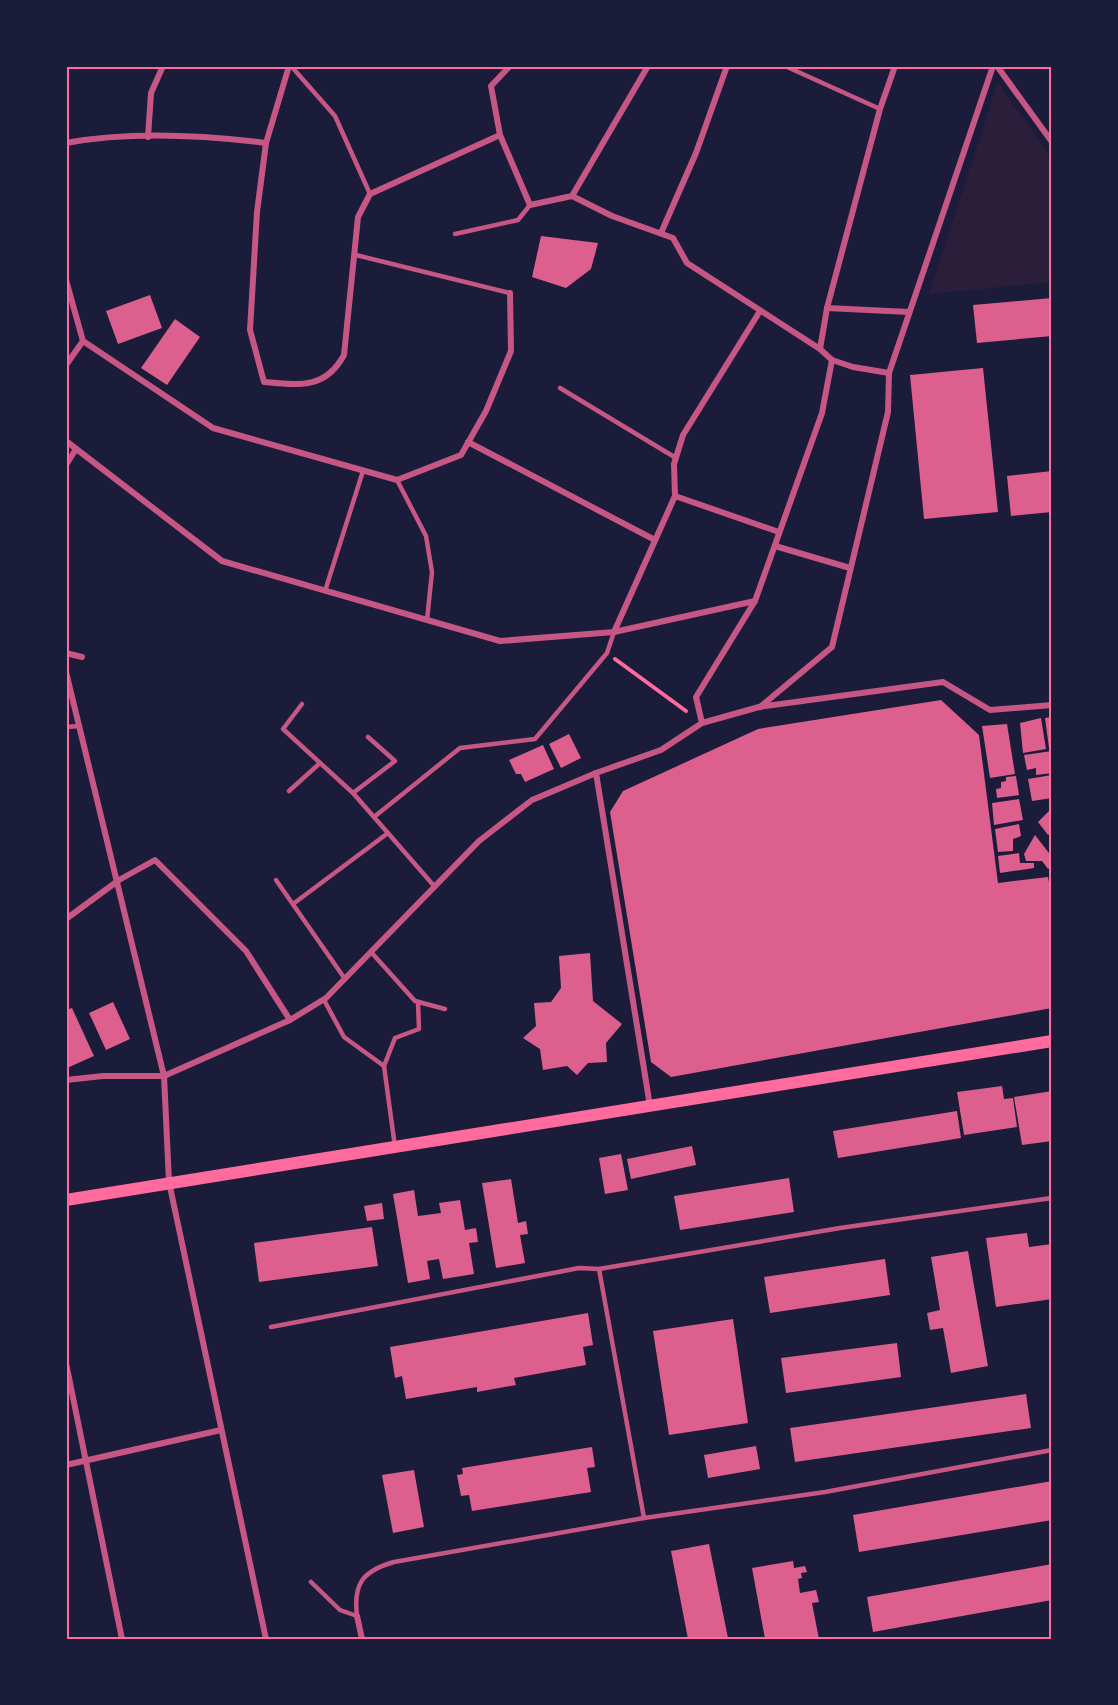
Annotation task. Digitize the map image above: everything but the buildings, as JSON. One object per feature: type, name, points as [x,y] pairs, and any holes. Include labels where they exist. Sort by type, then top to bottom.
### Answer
[{"type":"main road","points":[[66,1200],[1052,1041]]},
{"type":"street","points":[[148,137],[151,93],[163,66]]},
{"type":"street","points":[[290,66],[266,143],[257,212],[250,330],[264,382],[307,385],[337,367],[344,355],[356,255],[358,217],[370,194],[500,135]]},
{"type":"street","points":[[510,66],[491,86],[500,135],[530,205],[572,196],[612,216],[673,238],[687,263],[820,349],[832,360],[853,367],[889,373]]},
{"type":"street","points":[[572,196],[648,66]]},
{"type":"street","points":[[661,233],[696,153],[728,66]]},
{"type":"street","points":[[820,349],[827,308],[880,109],[895,66]]},
{"type":"street","points":[[995,66],[1052,142]]},
{"type":"street","points":[[759,707],[832,647],[888,412],[889,373],[995,66]]},
{"type":"street","points":[[66,142],[148,137],[235,139],[266,143]]},
{"type":"street","points":[[66,280],[83,340],[213,428],[397,480],[461,455],[486,411],[512,351],[510,293]]},
{"type":"street","points":[[827,308],[909,312]]},
{"type":"street","points":[[614,632],[675,496],[676,458],[683,435],[760,311]]},
{"type":"street","points":[[66,365],[83,340]]},
{"type":"street","points":[[702,723],[696,696],[755,601],[822,413],[832,360]]},
{"type":"street","points":[[66,441],[222,561],[500,641],[614,632],[755,601]]},
{"type":"street","points":[[468,442],[655,540]]},
{"type":"street","points":[[66,465],[76,449]]},
{"type":"street","points":[[675,496],[779,532]]},
{"type":"street","points":[[775,546],[850,568]]},
{"type":"street","points":[[66,652],[82,657]]},
{"type":"street","points":[[66,672],[119,880],[164,1076],[169,1182],[266,1639]]},
{"type":"street","points":[[66,1080],[103,1076],[164,1076],[290,1020],[324,1000],[479,841],[532,800],[596,773],[661,750],[702,723],[759,707],[943,682],[990,710],[1052,705]]},
{"type":"street","points":[[596,773],[650,1107]]},
{"type":"street","points":[[66,919],[119,880],[155,860],[246,951],[290,1020]]},
{"type":"street","points":[[66,1363],[122,1639]]},
{"type":"street","points":[[66,1465],[221,1431]]},
{"type":"street","points":[[357,1616],[362,1639]]},
{"type":"lane","points":[[290,66],[335,116],[370,194]]},
{"type":"lane","points":[[785,66],[880,109]]},
{"type":"lane","points":[[455,234],[518,220],[530,205]]},
{"type":"lane","points":[[356,255],[510,293]]},
{"type":"lane","points":[[560,388],[676,458]]},
{"type":"lane","points":[[325,591],[363,471]]},
{"type":"lane","points":[[397,480],[426,536],[432,572],[427,620]]},
{"type":"lane","points":[[374,817],[460,748],[535,739],[607,653],[614,632]]},
{"type":"lane","points":[[303,704],[283,729],[353,793],[435,887]]},
{"type":"lane","points":[[66,727],[80,726]]},
{"type":"lane","points":[[353,793],[395,761],[368,738]]},
{"type":"lane","points":[[289,791],[320,763]]},
{"type":"lane","points":[[293,904],[388,833]]},
{"type":"lane","points":[[276,880],[345,979]]},
{"type":"lane","points":[[370,952],[418,1002],[445,1009]]},
{"type":"lane","points":[[324,1000],[344,1037],[384,1066]]},
{"type":"lane","points":[[395,1147],[384,1066],[395,1038],[419,1029],[418,1002]]},
{"type":"lane","points":[[271,1328],[579,1268],[599,1269],[840,1228],[1052,1198]]},
{"type":"lane","points":[[599,1269],[644,1518]]},
{"type":"lane","points":[[311,1582],[340,1610],[357,1616],[355,1601],[357,1589],[362,1579],[380,1566],[644,1518],[825,1492],[1052,1450]]},
{"type":"path","points":[[607,653],[702,723]]},
{"type":"shaded area","points":[[998,82],[1052,160],[1052,282],[929,294]]}]
